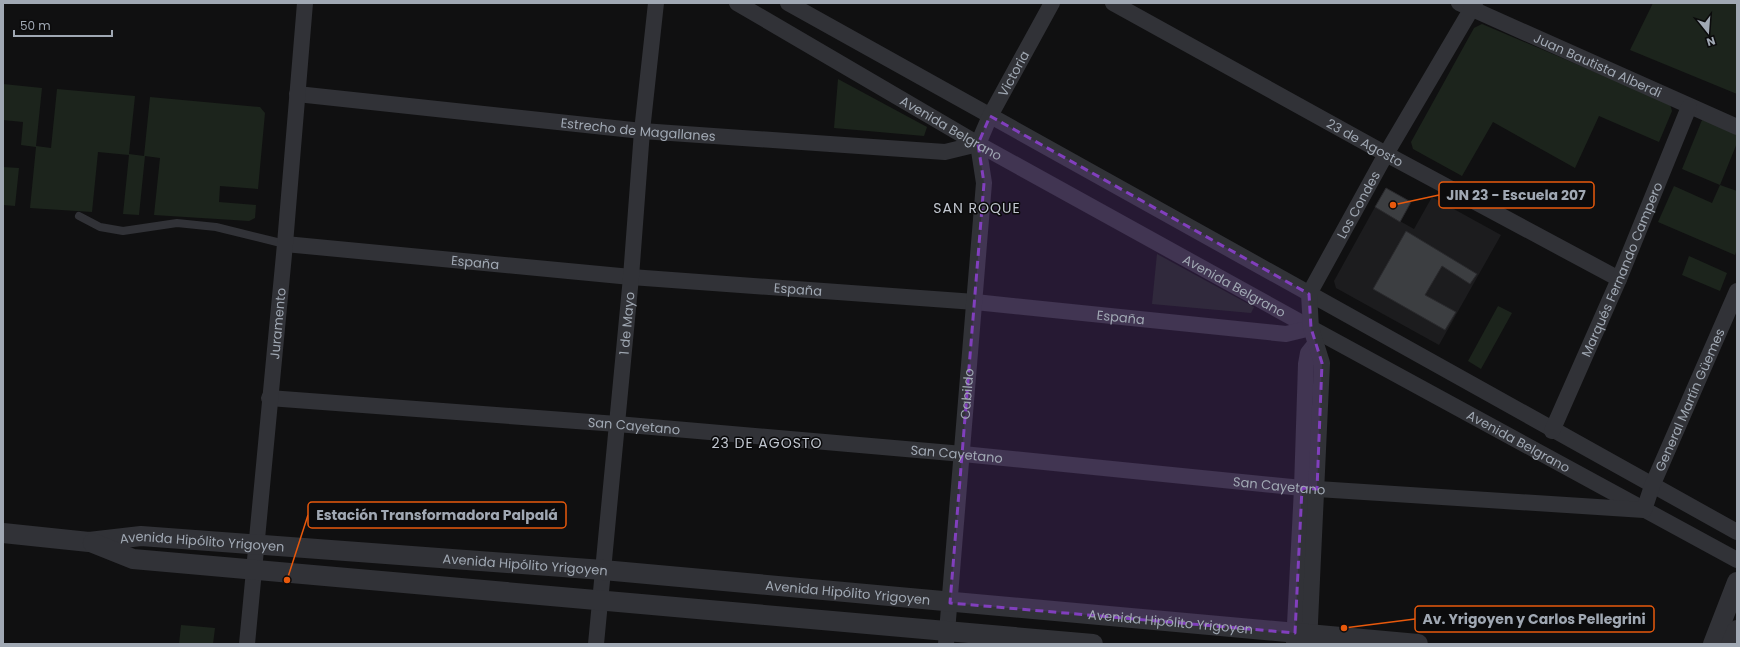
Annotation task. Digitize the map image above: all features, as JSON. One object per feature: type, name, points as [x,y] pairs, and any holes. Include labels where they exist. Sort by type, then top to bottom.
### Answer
[{"type":"street","name":"Juramento","points":[[247,644],[255,544],[285,244],[305,3]]},
{"type":"street","name":"1 de Mayo","points":[[596,644],[631,277],[642,131],[656,3]]},
{"type":"street","name":"Avenida Belgrano","points":[[737,3],[978,144],[1313,336],[1737,560]]},
{"type":"street","name":"Avenida Belgrano","points":[[788,3],[1552,431],[1737,532]]},
{"type":"street","name":"Victoria","points":[[978,144],[990,116],[1052,3]]},
{"type":"street","name":"23 de Agosto","points":[[1113,3],[1386,154],[1619,279]]},
{"type":"street","name":"Los Condes","points":[[1309,294],[1468,5]]},
{"type":"street","name":"Juan Bautista Alberdi","points":[[1468,5],[1737,127]]},
{"type":"street","name":"Estrecho de Magallanes","points":[[297,94],[642,131],[945,152],[978,144]]},
{"type":"street","name":"Marqués Fernando Campero","points":[[1552,431],[1619,279],[1689,106]]},
{"type":"street","name":"Cabildo","points":[[947,637],[984,183],[978,144]]},
{"type":"street","name":"España","points":[[285,244],[631,277],[974,302],[1313,336]]},
{"type":"street","name":"General Martín Güemes","points":[[1644,510],[1652,486],[1737,291]]},
{"type":"street","points":[[1302,639],[1310,488],[1306,364],[1313,336],[1309,294]]},
{"type":"street","name":"San Cayetano","points":[[269,398],[616,424],[963,454],[1310,488],[1644,510]]},
{"type":"street","points":[[3,534],[89,542]]},
{"type":"street","name":"Avenida Hipólito Yrigoyen","points":[[89,542],[141,536],[603,570],[950,603],[1302,639],[1418,644]]},
{"type":"street","name":"Avenida Hipólito Yrigoyen","points":[[89,542],[133,559],[599,600],[947,637],[1094,644]]},
{"type":"street","points":[[1713,644],[1737,582]]},
{"type":"street","points":[[1731,644],[1737,630]]},
{"type":"lane","points":[[79,216],[100,227],[123,231],[177,223],[216,227],[285,244]]},
{"type":"highlighted area","points":[[990,116],[1309,294],[1311,328],[1322,363],[1317,489],[1302,488],[1295,633],[950,603],[984,183],[978,144]]},
{"type":"shaded area","points":[[1653,3],[1737,3],[1737,94],[1630,50]]},
{"type":"shaded area","points":[[1482,24],[1670,104],[1672,111],[1659,142],[1599,116],[1575,168],[1493,122],[1462,176],[1413,149],[1411,142],[1474,28]]},
{"type":"shaded area","points":[[838,79],[927,127],[924,136],[834,128]]},
{"type":"shaded area","points":[[3,84],[42,88],[36,146],[51,148],[57,89],[135,96],[129,154],[144,156],[150,97],[260,107],[265,113],[258,189],[220,186],[219,202],[256,205],[255,218],[249,221],[154,215],[160,158],[145,156],[139,215],[123,214],[129,155],[98,152],[92,212],[30,208],[36,147],[21,145],[23,122],[3,120]]},
{"type":"shaded area","points":[[1702,120],[1737,131],[1737,143],[1720,185],[1682,169]]},
{"type":"shaded area","points":[[3,167],[19,168],[15,206],[3,205]]},
{"type":"shaded area","points":[[1720,185],[1737,191],[1737,249],[1735,255],[1658,222],[1674,186],[1712,203]]},
{"type":"shaded area","points":[[1432,197],[1501,235],[1439,345],[1336,288],[1334,281],[1375,207],[1414,229]]},
{"type":"shaded area","points":[[1157,254],[1254,307],[1251,313],[1152,304]]},
{"type":"shaded area","points":[[1689,256],[1727,273],[1720,291],[1682,275]]},
{"type":"shaded area","points":[[1498,306],[1512,313],[1481,369],[1468,361]]},
{"type":"shaded area","points":[[181,625],[215,628],[213,644],[179,644]]},
{"type":"building","points":[[1386,188],[1411,202],[1400,222],[1375,207]]},
{"type":"building","points":[[1406,231],[1477,274],[1470,284],[1442,266],[1425,295],[1456,312],[1445,330],[1373,289]]},
{"type":"place","name":"JIN 23 - Escuela 207","points":[[1393,205]]},
{"type":"place","name":"Estación Transformadora Palpalá","points":[[287,580]]},
{"type":"place","name":"Av. Yrigoyen y Carlos Pellegrini","points":[[1344,628]]},
{"type":"district","name":"SAN ROQUE","points":[[977,208]]},
{"type":"district","name":"23 DE AGOSTO","points":[[767,443]]}]
